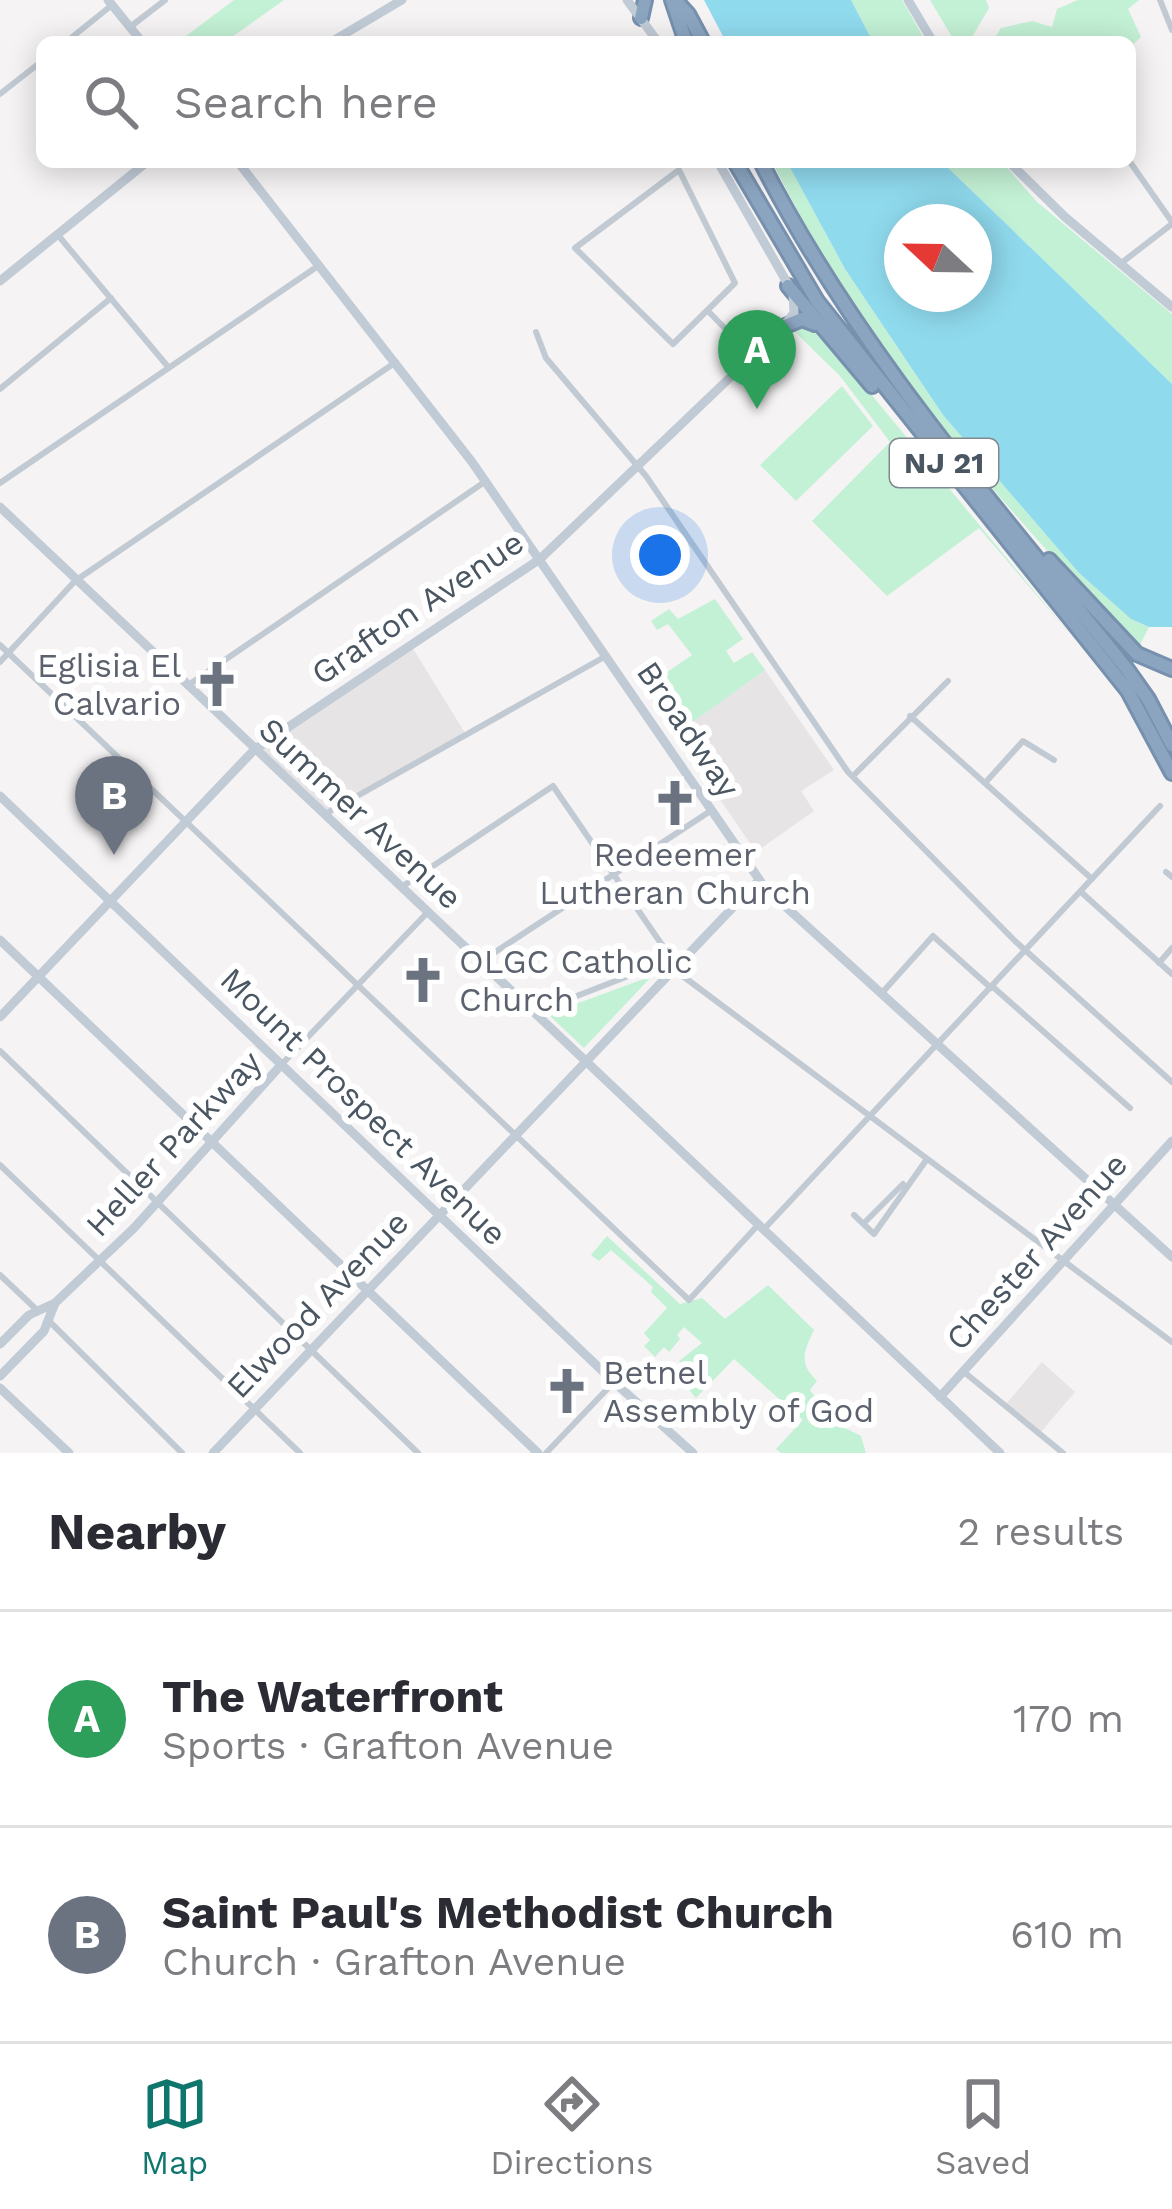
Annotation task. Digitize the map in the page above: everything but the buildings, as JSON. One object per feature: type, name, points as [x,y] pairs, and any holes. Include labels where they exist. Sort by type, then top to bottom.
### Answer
[{"type":"highway","points":[[641,18],[645,0]]},
{"type":"highway","points":[[674,0],[684,36]]},
{"type":"highway","points":[[674,0],[701,36]]},
{"type":"highway","points":[[691,0],[703,36]]},
{"type":"highway","name":"NJ 21","points":[[739,168],[817,302],[1128,691],[1172,773]]},
{"type":"highway","name":"NJ 21","points":[[764,168],[846,310],[957,458],[1137,682],[1172,745]]},
{"type":"highway","points":[[788,286],[939,456]]},
{"type":"highway","points":[[783,327],[802,319],[824,330]]},
{"type":"highway","points":[[957,458],[1130,647],[1154,664],[1172,669]]},
{"type":"street","points":[[130,28],[165,0]]},
{"type":"street","points":[[341,36],[402,0]]},
{"type":"street","points":[[627,0],[654,36]]},
{"type":"street","points":[[908,0],[929,36]]},
{"type":"street","points":[[1160,0],[1172,30]]},
{"type":"street","points":[[73,36],[110,3],[137,36]]},
{"type":"street","points":[[0,94],[36,66]]},
{"type":"street","points":[[0,280],[140,168]]},
{"type":"street","name":"Broadway","points":[[243,168],[486,482],[759,880],[1172,1257]]},
{"type":"street","points":[[721,168],[788,286],[795,307],[783,327]]},
{"type":"street","points":[[1016,168],[1172,307]]},
{"type":"street","points":[[1120,264],[1172,223],[1134,168]]},
{"type":"street","points":[[679,170],[736,283],[708,311],[673,344],[575,248],[679,170]]},
{"type":"street","points":[[58,234],[169,368]]},
{"type":"street","points":[[0,483],[321,264]]},
{"type":"street","points":[[0,389],[111,298]]},
{"type":"street","points":[[708,311],[753,357]]},
{"type":"street","name":"Grafton Avenue","points":[[0,1017],[254,750],[540,559],[783,327]]},
{"type":"street","points":[[536,332],[546,358],[638,466],[852,778],[1026,950],[1172,1082]]},
{"type":"street","points":[[0,662],[75,581],[396,362]]},
{"type":"street","points":[[187,687],[486,482]]},
{"type":"street","name":"Summer Avenue","points":[[0,507],[1000,1453]]},
{"type":"street","points":[[0,645],[689,1300],[871,1117],[1160,806]]},
{"type":"street","points":[[323,815],[606,656]]},
{"type":"street","points":[[852,778],[948,681]]},
{"type":"street","points":[[910,716],[1092,879]]},
{"type":"street","points":[[985,783],[1023,741],[1054,760]]},
{"type":"street","points":[[400,888],[553,786],[687,980],[1172,1342]]},
{"type":"street","name":"Mount Prospect Avenue","points":[[0,796],[693,1453]]},
{"type":"street","points":[[479,962],[712,810]]},
{"type":"street","name":"Elwood Avenue","points":[[213,1453],[759,880]]},
{"type":"street","points":[[1080,892],[1172,974]]},
{"type":"street","name":"Heller Parkway","points":[[0,1344],[38,1311],[56,1303],[100,1262],[427,913]]},
{"type":"street","points":[[881,994],[933,936],[1130,1108]]},
{"type":"street","points":[[0,940],[542,1453],[614,1382]]},
{"type":"street","points":[[1159,963],[1172,948]]},
{"type":"street","points":[[533,1013],[655,966],[675,966]]},
{"type":"street","points":[[0,1051],[418,1453]]},
{"type":"street","name":"Chester Avenue","points":[[940,1396],[1172,1141]]},
{"type":"street","points":[[863,1224],[927,1159]]},
{"type":"street","points":[[0,1165],[300,1453]]},
{"type":"street","points":[[854,1215],[874,1234],[915,1173]]},
{"type":"street","points":[[0,1275],[182,1453]]},
{"type":"street","name":"Heller Parkway","points":[[0,1376],[50,1322],[56,1303]]},
{"type":"street","points":[[963,1371],[1063,1453]]},
{"type":"street","points":[[0,1388],[69,1453]]},
{"type":"shaded area","points":[[412,647],[465,733],[322,814],[255,751]]},
{"type":"shaded area","points":[[765,670],[834,770],[801,791],[814,811],[756,852],[675,734]]},
{"type":"shaded area","points":[[1042,1362],[1075,1392],[1040,1433],[1005,1405]]},
{"type":"green space","points":[[234,0],[284,0],[233,36],[186,36]]},
{"type":"green space","points":[[851,0],[902,0],[923,36],[870,36]]},
{"type":"green space","points":[[930,0],[986,0],[989,8],[973,36],[951,36]]},
{"type":"green space","points":[[1078,0],[1139,0],[1128,9],[1141,37],[1136,42],[1136,36],[996,36],[1001,28],[1032,21],[1052,27],[1057,9]]},
{"type":"green space","points":[[775,168],[790,168],[845,269],[943,415],[1079,573],[1131,619],[1149,627],[1139,647],[1012,511],[931,412],[825,260]]},
{"type":"green space","points":[[948,168],[1007,168],[1037,202],[1172,314],[1172,384],[992,210],[992,204],[986,204]]},
{"type":"green space","points":[[800,324],[822,335],[1068,632],[979,528],[887,596],[812,521],[890,442],[840,376],[793,330]]},
{"type":"green space","points":[[842,386],[873,426],[796,501],[760,465]]},
{"type":"green space","points":[[715,599],[743,639],[726,651],[734,663],[752,652],[765,670],[676,734],[644,688],[692,655],[668,624],[657,630],[651,621],[669,609],[678,619]]},
{"type":"green space","points":[[652,976],[584,1048],[551,1017],[551,1013]]},
{"type":"green space","points":[[607,1236],[680,1304],[702,1298],[725,1319],[768,1285],[814,1330],[805,1357],[817,1381],[810,1390],[835,1423],[861,1436],[866,1453],[781,1453],[776,1449],[803,1420],[734,1359],[696,1398],[675,1373],[682,1365],[679,1361],[702,1343],[684,1327],[669,1352],[664,1347],[655,1357],[644,1346],[650,1340],[644,1333],[667,1308],[651,1292],[653,1287],[611,1250],[599,1261],[591,1255]]},
{"type":"water","points":[[704,0],[851,0],[870,36],[723,36]]},
{"type":"water","points":[[790,168],[948,168],[986,204],[884,204],[884,312],[992,312],[992,210],[1172,384],[1172,627],[1149,627],[1131,619],[1079,573],[943,415],[845,269]]},
{"type":"place","name":"The Waterfront","points":[[757,409]]},
{"type":"place","name":"Eglisia El Calvario","points":[[217,684]]},
{"type":"place","name":"Redeemer Lutheran Church","points":[[675,803]]},
{"type":"place","name":"Saint Paul's Methodist Church","points":[[114,855]]},
{"type":"place","name":"OLGC Catholic Church","points":[[423,980]]},
{"type":"place","name":"Betnel Assembly of God","points":[[567,1391]]}]
